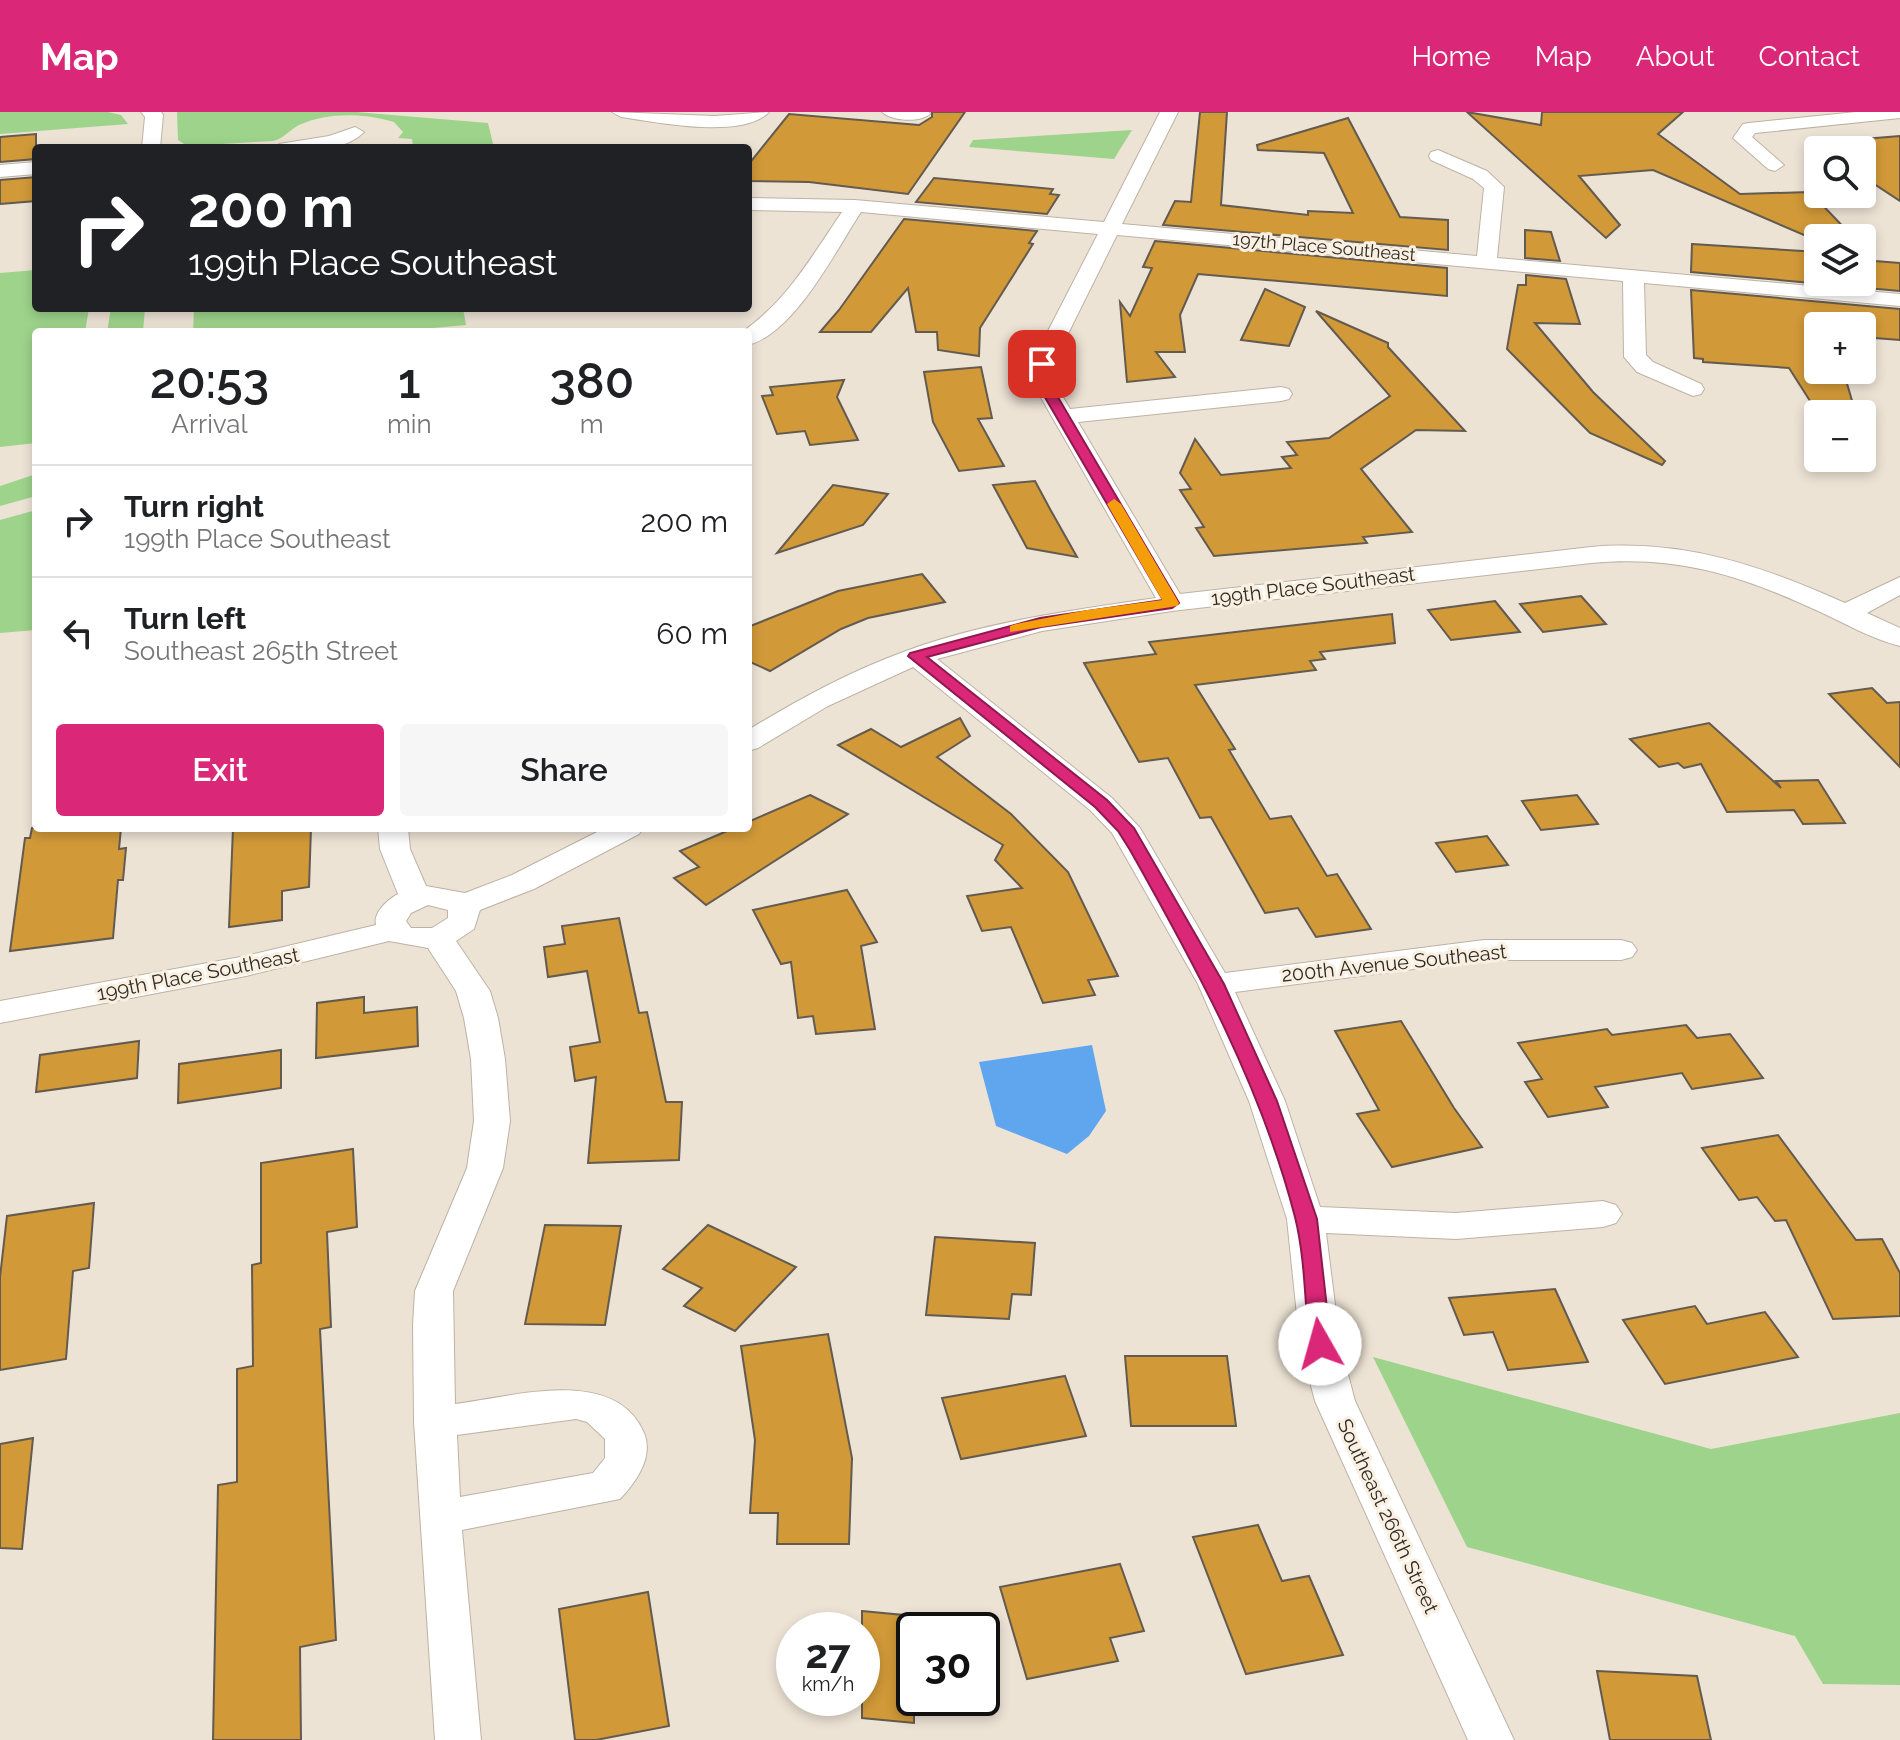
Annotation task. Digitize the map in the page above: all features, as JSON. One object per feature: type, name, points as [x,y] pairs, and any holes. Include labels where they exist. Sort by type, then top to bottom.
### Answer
[{"type":"street","points":[[150,112],[154,115],[151,144]]},
{"type":"street","points":[[621,112],[738,120],[751,118],[760,112]]},
{"type":"street","points":[[891,112],[921,114]]},
{"type":"street","points":[[1169,112],[1042,364],[1043,382],[1172,603]]},
{"type":"street","points":[[1775,165],[1746,144],[1742,138],[1749,128],[1900,113]]},
{"type":"street","points":[[312,144],[333,141],[355,132]]},
{"type":"street","points":[[1438,156],[1480,175],[1494,187],[1486,263]]},
{"type":"street","points":[[0,171],[32,168]]},
{"type":"street","name":"197th Place Southeast","points":[[752,204],[855,206],[1113,227],[1900,300]]},
{"type":"street","points":[[752,335],[770,323],[790,301],[855,206]]},
{"type":"street","points":[[1633,276],[1635,357],[1645,367],[1693,389]]},
{"type":"street","points":[[1064,417],[1281,394]]},
{"type":"street","name":"199th Place Southeast","points":[[752,740],[818,700],[916,656],[1040,623],[1172,603],[1536,560],[1635,552],[1684,556],[1738,569],[1900,638]]},
{"type":"street","points":[[1845,614],[1900,585]]},
{"type":"street","name":"Southeast 266th Street","points":[[916,656],[1101,804],[1125,828],[1215,984],[1267,1101],[1306,1219],[1320,1344],[1335,1401],[1491,1740]]},
{"type":"street","points":[[393,832],[395,849],[415,898]]},
{"type":"street","points":[[463,905],[466,913],[464,922],[456,930],[438,938],[414,940],[401,936],[393,930],[390,922],[393,913],[415,898],[442,896],[463,905],[523,882],[620,832]]},
{"type":"street","name":"199th Place Southeast","points":[[0,1012],[251,967],[393,930]]},
{"type":"street","points":[[438,938],[473,991],[477,1004],[488,1059],[492,1121],[485,1168],[434,1291],[434,1422],[458,1740]]},
{"type":"street","name":"200th Avenue Southeast","points":[[1215,984],[1484,950],[1621,950]]},
{"type":"street","points":[[1306,1219],[1456,1226],[1603,1214]]},
{"type":"street","points":[[434,1422],[576,1404],[600,1410],[614,1421],[625,1436],[626,1458],[618,1474],[605,1487],[440,1517]]},
{"type":"green space","points":[[0,112],[108,112],[121,115],[128,124],[0,134]]},
{"type":"green space","points":[[177,112],[356,112],[488,123],[493,144],[413,144],[412,139],[398,138],[403,132],[394,122],[346,115],[310,121],[273,141],[184,144],[178,140]]},
{"type":"green space","points":[[1132,130],[1114,159],[969,147],[973,140]]},
{"type":"green space","points":[[32,270],[32,312],[88,312],[86,328],[32,328],[32,443],[0,447],[0,273]]},
{"type":"green space","points":[[110,312],[145,312],[143,328],[108,328]]},
{"type":"green space","points":[[194,312],[464,312],[466,325],[433,328],[193,328]]},
{"type":"green space","points":[[32,475],[32,497],[0,506],[0,486]]},
{"type":"green space","points":[[32,511],[32,630],[0,633],[0,520]]},
{"type":"green space","points":[[1373,1357],[1711,1449],[1900,1413],[1900,1685],[1823,1684],[1795,1636],[1467,1547]]},
{"type":"water","points":[[1092,1045],[1106,1111],[1089,1136],[1067,1154],[996,1126],[979,1062]]},
{"type":"building","points":[[932,112],[965,112],[908,194],[809,182],[752,181],[752,160],[789,114],[919,125],[932,117]]},
{"type":"building","points":[[1200,112],[1227,112],[1221,205],[1308,215],[1308,211],[1353,213],[1324,153],[1258,150],[1257,145],[1348,118],[1400,217],[1448,220],[1448,250],[1163,225],[1175,201],[1191,202]]},
{"type":"building","points":[[1467,112],[1541,125],[1542,112],[1683,112],[1658,134],[1740,194],[1804,192],[1804,208],[1825,208],[1841,224],[1804,224],[1804,235],[1653,170],[1579,176],[1620,225],[1606,238]]},
{"type":"building","points":[[36,134],[32,159],[0,162],[0,137]]},
{"type":"building","points":[[1900,136],[1900,201],[1876,185],[1876,138]]},
{"type":"building","points":[[32,177],[32,201],[0,204],[0,180]]},
{"type":"building","points":[[934,178],[1053,189],[1050,194],[1059,195],[1047,214],[916,202]]},
{"type":"building","points":[[904,219],[1037,231],[1029,243],[1033,244],[980,328],[979,356],[938,350],[937,332],[916,332],[908,288],[871,332],[820,332]]},
{"type":"building","points":[[1525,230],[1551,232],[1560,261],[1525,258]]},
{"type":"building","points":[[1155,241],[1447,268],[1447,296],[1198,274],[1180,315],[1185,352],[1156,352],[1175,377],[1127,382],[1120,302],[1130,316],[1152,268],[1143,267]]},
{"type":"building","points":[[1692,244],[1804,251],[1804,282],[1691,272]]},
{"type":"building","points":[[1876,261],[1900,263],[1900,291],[1876,289]]},
{"type":"building","points":[[1526,275],[1566,279],[1580,324],[1535,323],[1593,392],[1665,461],[1662,465],[1590,433],[1507,349],[1518,285],[1526,285]]},
{"type":"building","points":[[1265,289],[1305,307],[1289,346],[1241,340]]},
{"type":"building","points":[[1691,290],[1900,309],[1900,340],[1876,338],[1876,312],[1804,312],[1804,384],[1847,384],[1852,400],[1809,400],[1789,368],[1703,362],[1703,359],[1694,358]]},
{"type":"building","points":[[1316,311],[1388,343],[1388,347],[1465,431],[1416,430],[1361,469],[1412,532],[1363,537],[1367,543],[1214,556],[1196,528],[1204,527],[1180,490],[1191,489],[1180,473],[1195,439],[1221,475],[1291,468],[1282,457],[1297,455],[1287,442],[1329,438],[1390,396]]},
{"type":"building","points":[[981,367],[992,418],[978,419],[1004,466],[959,471],[933,422],[924,372]]},
{"type":"building","points":[[844,380],[837,397],[858,440],[810,445],[805,431],[777,434],[762,396],[773,395],[770,387]]},
{"type":"building","points":[[1035,481],[1077,557],[1027,548],[993,485]]},
{"type":"building","points":[[833,485],[888,494],[863,525],[777,553]]},
{"type":"building","points":[[922,574],[945,602],[868,618],[841,629],[770,671],[752,663],[752,625],[838,591]]},
{"type":"building","points":[[1581,596],[1606,624],[1543,632],[1520,604]]},
{"type":"building","points":[[1495,601],[1520,632],[1451,640],[1428,610]]},
{"type":"building","points":[[1392,614],[1395,643],[1320,652],[1325,659],[1310,661],[1316,670],[1195,685],[1235,749],[1229,750],[1270,819],[1291,816],[1327,876],[1337,874],[1371,929],[1316,937],[1298,908],[1265,913],[1211,817],[1200,818],[1168,758],[1139,762],[1084,663],[1156,654],[1149,642]]},
{"type":"building","points":[[1872,688],[1887,703],[1900,702],[1900,767],[1829,694]]},
{"type":"building","points":[[960,718],[970,736],[937,757],[1011,814],[1068,872],[1118,976],[1088,980],[1095,995],[1043,1003],[1011,927],[982,931],[967,896],[1022,888],[995,860],[1003,845],[838,745],[871,729],[901,747]]},
{"type":"building","points":[[1709,723],[1781,788],[1776,781],[1818,780],[1845,823],[1803,824],[1794,810],[1727,812],[1701,764],[1684,768],[1678,763],[1659,767],[1630,739]]},
{"type":"building","points":[[810,795],[848,814],[706,905],[674,878],[699,867],[680,851],[725,832],[752,832],[752,820]]},
{"type":"building","points":[[1577,795],[1598,824],[1541,830],[1522,801]]},
{"type":"building","points":[[32,828],[32,832],[121,832],[119,849],[126,848],[123,880],[118,880],[113,938],[10,951],[25,838],[30,838]]},
{"type":"building","points":[[233,832],[311,832],[309,887],[282,891],[282,920],[229,927]]},
{"type":"building","points":[[1487,836],[1508,865],[1456,872],[1436,843]]},
{"type":"building","points":[[847,890],[877,942],[861,946],[875,1029],[816,1034],[813,1016],[798,1018],[791,962],[781,964],[753,910]]},
{"type":"building","points":[[619,918],[639,1013],[647,1012],[666,1102],[682,1102],[679,1160],[588,1163],[596,1077],[575,1081],[570,1047],[600,1042],[587,971],[548,977],[544,947],[565,944],[562,926]]},
{"type":"building","points":[[364,997],[364,1013],[417,1007],[418,1046],[316,1058],[317,1003]]},
{"type":"building","points":[[1401,1021],[1454,1108],[1482,1147],[1392,1167],[1357,1114],[1379,1110],[1335,1031]]},
{"type":"building","points":[[1686,1025],[1697,1038],[1730,1034],[1763,1078],[1692,1089],[1682,1073],[1595,1087],[1608,1107],[1548,1117],[1525,1082],[1542,1079],[1518,1043],[1607,1029],[1612,1035]]},
{"type":"building","points":[[139,1041],[137,1078],[36,1092],[40,1055]]},
{"type":"building","points":[[281,1050],[281,1088],[178,1103],[179,1064]]},
{"type":"building","points":[[1778,1135],[1856,1240],[1882,1239],[1900,1273],[1900,1316],[1833,1319],[1786,1220],[1775,1221],[1757,1197],[1739,1200],[1702,1148]]},
{"type":"building","points":[[353,1149],[357,1227],[327,1232],[331,1327],[320,1329],[336,1640],[300,1647],[301,1740],[213,1740],[218,1485],[237,1482],[237,1369],[253,1366],[252,1265],[261,1263],[261,1163]]},
{"type":"building","points":[[94,1203],[89,1268],[73,1271],[66,1359],[0,1370],[0,1277],[7,1216]]},
{"type":"building","points":[[545,1225],[621,1226],[605,1325],[525,1324]]},
{"type":"building","points":[[708,1225],[796,1267],[735,1331],[684,1306],[702,1288],[663,1269]]},
{"type":"building","points":[[935,1237],[1035,1243],[1031,1295],[1012,1294],[1009,1319],[926,1315]]},
{"type":"building","points":[[1555,1289],[1588,1362],[1508,1370],[1493,1332],[1464,1335],[1449,1298]]},
{"type":"building","points":[[1695,1306],[1707,1324],[1765,1312],[1798,1357],[1665,1384],[1623,1320]]},
{"type":"building","points":[[828,1334],[852,1458],[849,1544],[777,1544],[778,1513],[750,1513],[755,1440],[741,1346]]},
{"type":"building","points":[[1125,1356],[1227,1356],[1236,1426],[1131,1426]]},
{"type":"building","points":[[1065,1376],[1086,1436],[961,1459],[942,1398]]},
{"type":"building","points":[[33,1438],[22,1549],[0,1548],[0,1444]]},
{"type":"building","points":[[1258,1525],[1282,1581],[1309,1576],[1343,1655],[1246,1674],[1193,1537]]},
{"type":"building","points":[[1120,1564],[1144,1631],[1110,1638],[1118,1661],[1027,1679],[1000,1587]]},
{"type":"building","points":[[648,1592],[669,1726],[596,1740],[575,1740],[559,1609]]},
{"type":"building","points":[[880,1613],[896,1614],[896,1716],[914,1716],[914,1723],[862,1718],[880,1716]]},
{"type":"building","points":[[1597,1671],[1697,1676],[1711,1740],[1610,1740]]},
{"type":"slow traffic","points":[[1016,629],[1087,614],[1172,603],[1114,504]]},
{"type":"route","points":[[1042,364],[1043,382],[1172,603],[1040,623],[916,656],[1101,804],[1125,828],[1139,850],[1215,984],[1267,1101],[1306,1219],[1320,1344]]}]
